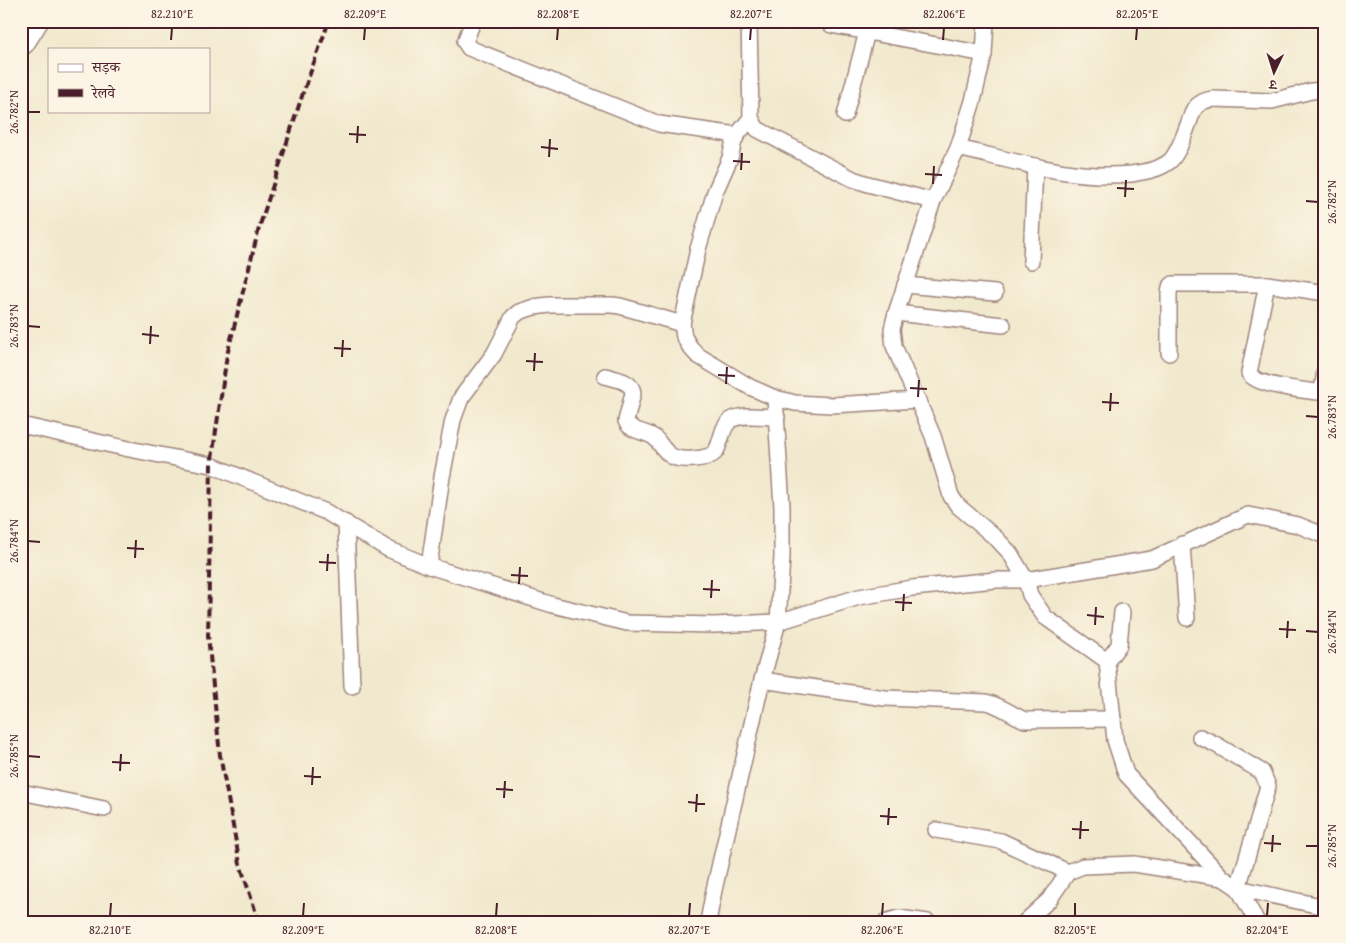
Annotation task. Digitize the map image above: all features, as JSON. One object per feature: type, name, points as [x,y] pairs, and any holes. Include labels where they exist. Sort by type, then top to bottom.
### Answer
[{"type":"street","points":[[21,49],[26,46],[41,21]]},
{"type":"street","points":[[473,21],[465,42],[469,48],[659,124],[737,135]]},
{"type":"street","points":[[749,21],[750,118],[757,130],[839,172],[868,184],[933,201]]},
{"type":"street","points":[[986,21],[984,54],[973,101],[958,148],[933,201],[905,285],[892,329],[894,346],[933,436],[951,496],[958,506],[996,539],[1010,554],[1026,580],[1030,595],[1045,617],[1107,661]]},
{"type":"street","points":[[831,25],[984,54]]},
{"type":"street","points":[[845,115],[867,32]]},
{"type":"street","points":[[958,148],[1080,175],[1112,176],[1145,172],[1162,166],[1170,160],[1175,154],[1194,109],[1205,100],[1272,101],[1310,91],[1325,90]]},
{"type":"street","points":[[750,118],[737,135],[730,158],[715,192],[698,249],[682,324],[684,337],[697,355],[750,387],[776,398],[804,404],[832,406],[918,400]]},
{"type":"street","points":[[1031,261],[1036,166]]},
{"type":"street","points":[[1169,353],[1169,292],[1173,284],[1267,284],[1325,293]]},
{"type":"street","points":[[1267,284],[1249,373],[1251,377],[1256,381],[1276,386],[1324,393],[1325,370]]},
{"type":"street","points":[[905,285],[995,294]]},
{"type":"street","points":[[430,566],[442,477],[453,420],[461,398],[494,354],[513,317],[519,312],[534,307],[549,305],[612,304],[682,324]]},
{"type":"street","points":[[896,313],[1003,325]]},
{"type":"street","points":[[605,376],[627,383],[633,389],[627,424],[650,435],[670,456],[676,458],[692,459],[713,455],[717,450],[727,424],[739,417],[777,418]]},
{"type":"street","points":[[708,922],[762,680],[778,622],[782,557],[782,507],[776,398]]},
{"type":"street","points":[[21,425],[211,465],[326,512],[388,549],[430,566],[552,605],[627,623],[714,625],[778,622],[859,597],[886,592],[996,580],[1026,580],[1152,559],[1248,515],[1298,525],[1325,536]]},
{"type":"street","points":[[346,523],[352,686]]},
{"type":"street","points":[[1182,544],[1187,618]]},
{"type":"street","points":[[1122,612],[1119,644],[1107,661],[1115,740],[1126,774],[1223,878],[1238,888],[1325,907]]},
{"type":"street","points":[[762,680],[885,698],[986,702],[996,704],[1013,716],[1024,720],[1113,719]]},
{"type":"street","points":[[1200,737],[1262,772],[1268,786],[1238,888],[1257,922]]},
{"type":"street","points":[[21,792],[104,809]]},
{"type":"street","points":[[936,830],[1001,842],[1068,872]]},
{"type":"street","points":[[1025,922],[1049,900],[1068,872],[1083,866],[1134,864],[1223,878]]},
{"type":"street","points":[[885,922],[899,918],[928,922]]},
{"type":"railway","points":[[259,922],[240,864],[220,755],[208,636],[211,465],[227,355],[259,228],[303,93],[329,21]]}]
